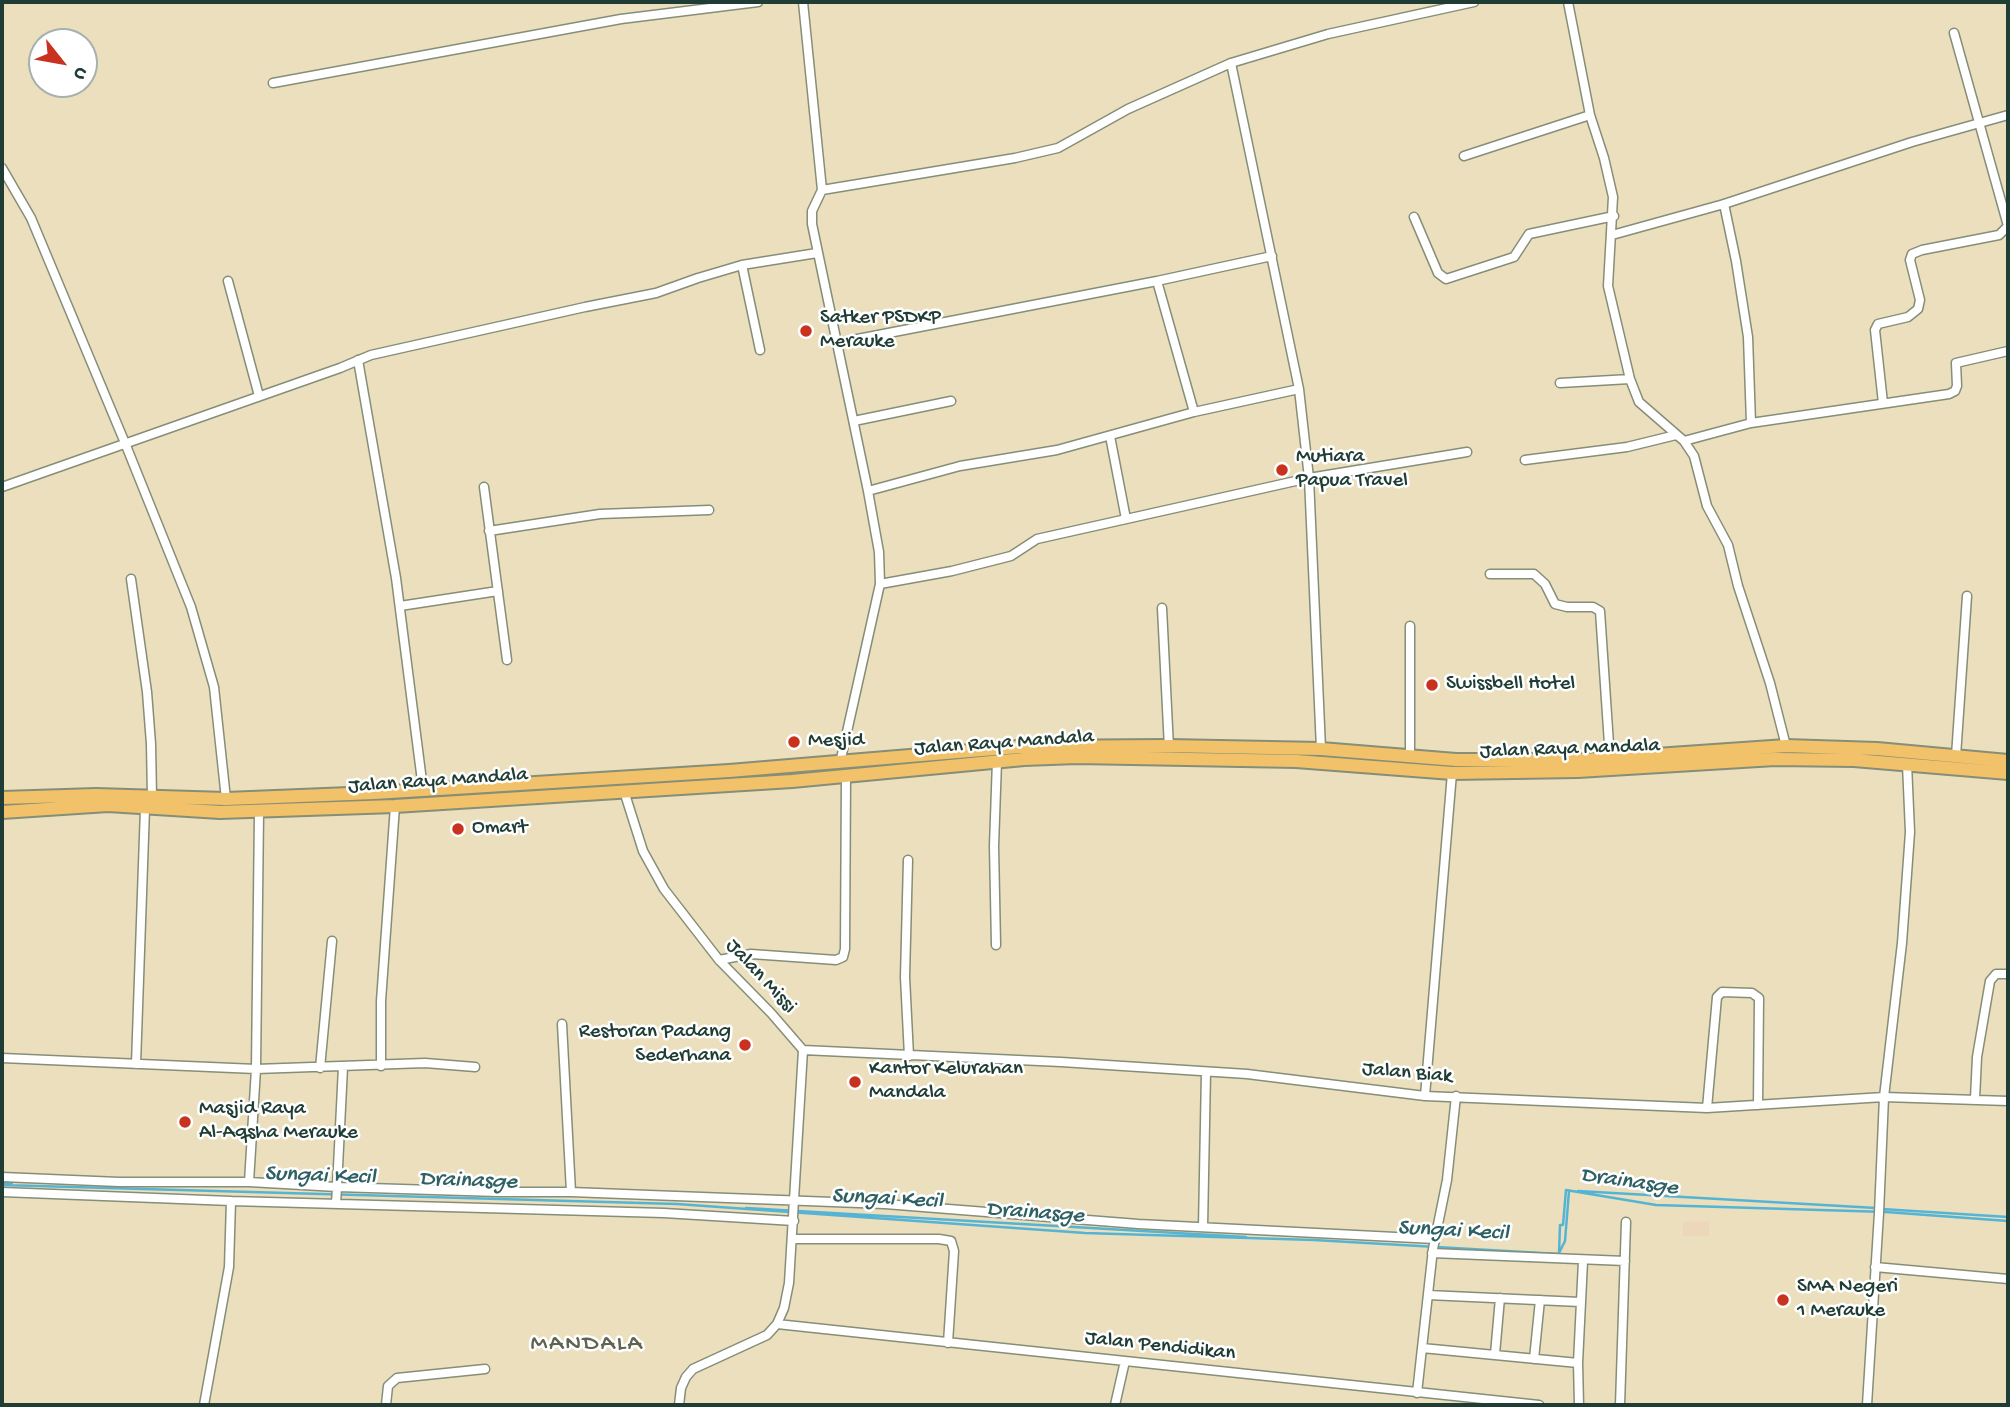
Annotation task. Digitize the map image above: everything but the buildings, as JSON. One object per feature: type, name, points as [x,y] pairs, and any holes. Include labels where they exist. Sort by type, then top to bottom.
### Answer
[{"type":"highway","name":"Jalan Raya Mandala","points":[[2,798],[55,794],[259,812],[373,799],[423,789],[840,763],[1018,747],[1169,752],[1452,773],[1566,771],[1786,746],[1877,749],[2008,761]]},
{"type":"highway","name":"Jalan Raya Mandala","points":[[2,812],[226,799],[373,799],[396,806],[792,781],[997,761],[1169,752],[1321,749],[1456,760],[1854,760],[2008,773]]},
{"type":"street","points":[[273,83],[621,19],[758,2]]},
{"type":"street","points":[[803,2],[822,190],[811,216],[868,491],[878,552],[880,584],[840,763]]},
{"type":"street","points":[[822,190],[1015,158],[1058,148],[1138,104],[1231,63],[1328,34],[1475,2]]},
{"type":"street","points":[[1568,2],[1590,116],[1610,179],[1614,216],[1608,286],[1630,379],[1639,402],[1684,441],[1694,456],[1707,506],[1728,545],[1786,746]]},
{"type":"street","points":[[1883,403],[1875,330],[1878,324],[1908,317],[1918,309],[1920,300],[1910,261],[1912,254],[1999,235],[2004,233],[2008,226],[1954,33]]},
{"type":"street","points":[[1231,63],[1299,389],[1309,478],[1321,749]]},
{"type":"street","points":[[1612,235],[1724,204],[1912,142],[2008,115]]},
{"type":"street","points":[[1464,156],[1590,116]]},
{"type":"street","points":[[2,168],[31,218],[191,607],[214,687],[226,799]]},
{"type":"street","points":[[1724,204],[1748,337],[1751,423]]},
{"type":"street","points":[[1414,217],[1438,273],[1446,279],[1514,257],[1529,234],[1614,216]]},
{"type":"street","points":[[2,487],[402,346],[656,293],[743,265],[817,253]]},
{"type":"street","points":[[837,343],[1272,256]]},
{"type":"street","points":[[743,265],[760,350]]},
{"type":"street","points":[[228,281],[259,396]]},
{"type":"street","points":[[1157,281],[1194,412]]},
{"type":"street","points":[[1684,441],[1751,423],[1953,393],[1957,386],[1956,363],[2008,351]]},
{"type":"street","points":[[358,360],[400,606],[423,789]]},
{"type":"street","points":[[1560,383],[1630,379]]},
{"type":"street","points":[[868,491],[960,466],[1057,450],[1194,412],[1299,389]]},
{"type":"street","points":[[854,421],[951,401]]},
{"type":"street","points":[[1525,460],[1627,447],[1676,435]]},
{"type":"street","points":[[1110,436],[1126,519]]},
{"type":"street","points":[[880,584],[952,571],[1010,556],[1037,539],[1309,478],[1466,452]]},
{"type":"street","points":[[484,487],[507,660]]},
{"type":"street","points":[[489,531],[600,514],[709,510]]},
{"type":"street","points":[[1490,574],[1534,574],[1545,584],[1555,604],[1593,607],[1601,611],[1610,759]]},
{"type":"street","points":[[131,579],[147,692],[151,744],[136,1064]]},
{"type":"street","points":[[400,606],[498,591]]},
{"type":"street","points":[[1956,756],[1968,596]]},
{"type":"street","points":[[1162,608],[1169,752]]},
{"type":"street","points":[[1409,758],[1410,626]]},
{"type":"street","points":[[996,946],[994,846],[997,761]]},
{"type":"street","points":[[1867,1405],[1884,1097],[1910,832],[1907,764]]},
{"type":"street","points":[[1425,1096],[1452,773]]},
{"type":"street","points":[[719,960],[751,954],[836,960],[842,957],[845,949],[846,775]]},
{"type":"street","name":"Jalan Missi","points":[[624,791],[643,851],[656,878],[678,910],[719,960],[803,1050]]},
{"type":"street","points":[[380,1066],[381,1001],[396,806]]},
{"type":"street","points":[[249,1182],[256,1069],[259,812]]},
{"type":"street","points":[[908,860],[905,977],[909,1056]]},
{"type":"street","points":[[320,1068],[332,941]]},
{"type":"street","points":[[1975,1099],[1977,1057],[1990,981],[1996,974],[2008,974]]},
{"type":"street","points":[[1707,1108],[1717,997],[1722,992],[1752,993],[1759,998],[1758,1105]]},
{"type":"street","points":[[562,1024],[571,1192]]},
{"type":"street","points":[[679,1405],[681,1388],[693,1369],[767,1335],[777,1324],[788,1291],[803,1050]]},
{"type":"street","name":"Jalan Biak","points":[[803,1050],[1247,1074],[1425,1096],[1707,1108],[1884,1097],[2008,1101]]},
{"type":"street","points":[[2,1058],[256,1069],[425,1063],[475,1067]]},
{"type":"street","points":[[336,1202],[343,1068]]},
{"type":"street","points":[[1203,1227],[1206,1072]]},
{"type":"street","points":[[1417,1393],[1433,1246],[1447,1180],[1456,1096]]},
{"type":"street","points":[[2,1177],[119,1182],[249,1182],[337,1188],[571,1192],[886,1204],[1203,1227],[1583,1261],[1625,1261]]},
{"type":"street","points":[[2,1192],[794,1218]]},
{"type":"street","points":[[204,1405],[229,1267],[231,1200]]},
{"type":"street","points":[[1620,1405],[1626,1222]]},
{"type":"street","points":[[792,1239],[939,1238],[951,1241],[954,1247],[948,1343]]},
{"type":"street","points":[[1579,1405],[1578,1363],[1583,1261]]},
{"type":"street","points":[[1875,1267],[2008,1279]]},
{"type":"street","points":[[1428,1295],[1580,1302]]},
{"type":"street","points":[[1495,1354],[1500,1298]]},
{"type":"street","points":[[1534,1359],[1541,1300]]},
{"type":"street","name":"Jalan Pendidikan","points":[[777,1324],[1539,1405]]},
{"type":"street","points":[[1422,1348],[1578,1363]]},
{"type":"street","points":[[1115,1405],[1125,1361]]},
{"type":"street","points":[[386,1405],[388,1386],[397,1378],[485,1369]]},
{"type":"shaded area","points":[[1709,1221],[1709,1236],[1683,1236],[1683,1222]]},
{"type":"waterway","name":"Sungai Kecil","points":[[2,1183],[12,1183]]},
{"type":"waterway","name":"Drainasge","points":[[2,1185],[677,1204],[1085,1233],[1314,1240],[1559,1254],[1560,1225],[1563,1225],[1566,1190],[1656,1205],[1886,1212],[2008,1221]]},
{"type":"waterway","name":"Sungai Kecil","points":[[1559,1253],[1565,1241],[1569,1191]]},
{"type":"waterway","name":"Sungai Kecil","points":[[1578,1191],[1876,1208]]},
{"type":"waterway","name":"Sungai Kecil","points":[[746,1208],[1246,1237]]},
{"type":"waterway","name":"Sungai Kecil","points":[[1882,1209],[2008,1217]]},
{"type":"place","name":"Satker PSDKP Merauke","points":[[806,331]]},
{"type":"place","name":"Mutiara Papua Travel","points":[[1282,470]]},
{"type":"place","name":"Swissbell Hotel","points":[[1432,685]]},
{"type":"place","name":"Mesjid","points":[[794,742]]},
{"type":"place","name":"Omart","points":[[458,829]]},
{"type":"place","name":"Restoran Padang Sederhana","points":[[745,1045]]},
{"type":"place","name":"Kantor Kelurahan Mandala","points":[[855,1082]]},
{"type":"place","name":"Masjid Raya Al-Aqsha Merauke","points":[[185,1122]]},
{"type":"place","name":"SMA Negeri 1 Merauke","points":[[1783,1300]]},
{"type":"district","name":"MANDALA","points":[[587,1345]]}]
